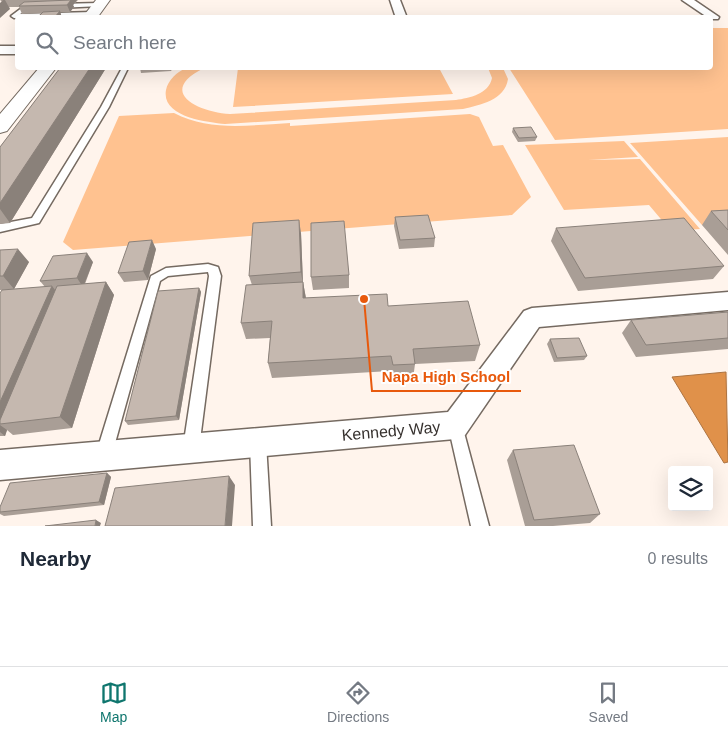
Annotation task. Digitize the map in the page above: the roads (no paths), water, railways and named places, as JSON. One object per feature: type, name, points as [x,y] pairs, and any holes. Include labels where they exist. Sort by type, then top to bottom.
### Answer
[{"type":"main road","points":[[0,127],[46,70]]},
{"type":"street","points":[[395,0],[401,15]]},
{"type":"street","points":[[687,0],[708,15]]},
{"type":"street","points":[[713,17],[728,16]]},
{"type":"street","points":[[0,50],[15,50]]},
{"type":"street","name":"Kennedy Way","points":[[0,465],[455,425],[532,318],[728,301]]},
{"type":"lane","points":[[25,1],[34,0]]},
{"type":"lane","points":[[15,15],[24,8],[44,7]]},
{"type":"lane","points":[[54,7],[96,9]]},
{"type":"lane","points":[[26,15],[96,9]]},
{"type":"lane","points":[[0,228],[35,221],[105,108],[124,70]]},
{"type":"lane","points":[[103,456],[155,279],[166,272],[208,268],[214,270],[215,276],[191,448]]},
{"type":"lane","points":[[455,425],[480,526]]},
{"type":"lane","points":[[258,442],[262,526]]},
{"type":"place","name":"Napa High School","points":[[364,299]]}]
